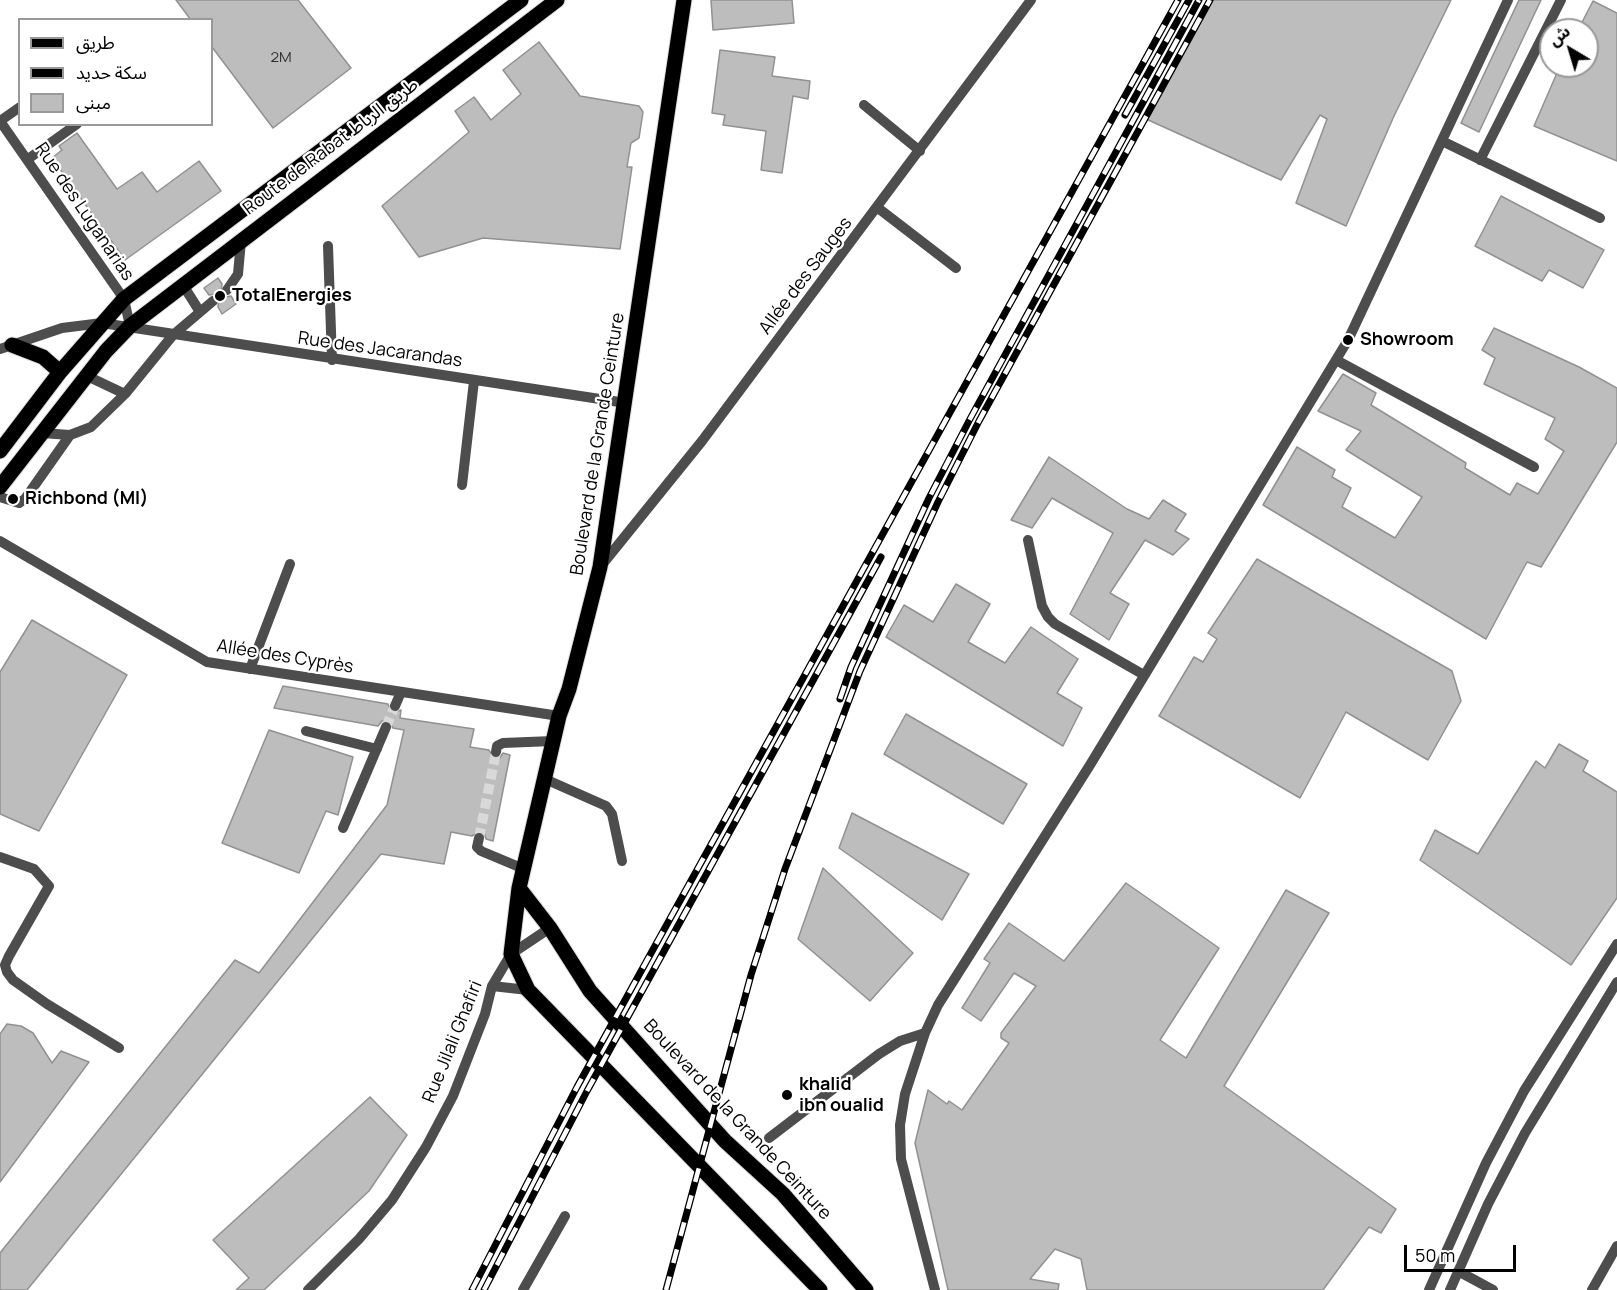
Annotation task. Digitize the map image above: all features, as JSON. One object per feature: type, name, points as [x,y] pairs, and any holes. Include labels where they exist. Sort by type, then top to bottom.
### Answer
[{"type":"main road","name":"Route de Rabat طريق الرباط","points":[[0,451],[60,372],[124,299],[521,0]]},
{"type":"main road","name":"Route de Rabat طريق الرباط","points":[[0,487],[87,376],[130,326],[556,0]]},
{"type":"main road","name":"Boulevard de la Grande Ceinture","points":[[511,954],[519,888],[559,716],[569,689],[600,567],[684,0]]},
{"type":"main road","points":[[6,347],[43,357],[60,372]]},
{"type":"main road","name":"Boulevard de la Grande Ceinture","points":[[519,888],[549,928],[590,991],[725,1141],[783,1194],[866,1290]]},
{"type":"main road","points":[[511,954],[528,990],[820,1290]]},
{"type":"street","name":"Allée des Sauges","points":[[600,567],[702,441],[1031,0]]},
{"type":"street","points":[[935,1290],[907,1188],[901,1160],[900,1137],[905,1094],[925,1033],[938,1005],[1144,675],[1348,340],[1508,0]]},
{"type":"street","points":[[1480,160],[1561,0]]},
{"type":"street","points":[[864,105],[920,151]]},
{"type":"street","points":[[0,121],[18,108]]},
{"type":"street","name":"Rue des Luganarias","points":[[0,121],[124,299],[130,326]]},
{"type":"street","points":[[28,159],[74,126]]},
{"type":"street","points":[[1442,141],[1600,218]]},
{"type":"street","points":[[878,208],[956,268]]},
{"type":"street","points":[[227,290],[238,274],[241,241]]},
{"type":"street","points":[[328,246],[332,360]]},
{"type":"street","points":[[183,285],[200,312]]},
{"type":"street","points":[[42,433],[70,435],[91,427],[125,394],[173,335],[213,301]]},
{"type":"street","name":"Rue des Jacarandas","points":[[6,347],[62,328],[102,323],[332,360],[626,403]]},
{"type":"street","points":[[1336,360],[1534,467]]},
{"type":"street","points":[[87,376],[125,394]]},
{"type":"street","points":[[462,485],[474,381]]},
{"type":"street","points":[[0,497],[19,503],[25,499],[70,435]]},
{"type":"street","points":[[1028,540],[1042,606],[1048,617],[1055,624],[1144,675]]},
{"type":"street","name":"Allée des Cyprès","points":[[0,542],[207,662],[559,716]]},
{"type":"street","points":[[250,669],[290,564]]},
{"type":"street","points":[[395,706],[401,692]]},
{"type":"street","points":[[343,828],[386,727]]},
{"type":"street","points":[[306,731],[377,749]]},
{"type":"street","points":[[496,752],[497,746],[502,743],[553,741]]},
{"type":"street","points":[[545,779],[606,806],[612,814],[622,861]]},
{"type":"street","points":[[479,838],[477,847],[481,851],[524,869]]},
{"type":"street","points":[[0,857],[34,868],[49,886],[9,956],[5,965],[7,972],[13,980],[47,1004],[119,1048]]},
{"type":"street","name":"Rue Jilali Ghafiri","points":[[308,1290],[360,1239],[392,1200],[426,1147],[453,1096],[472,1051],[492,986],[511,954],[549,928]]},
{"type":"street","points":[[1430,1290],[1486,1162],[1524,1091],[1617,944]]},
{"type":"street","points":[[1450,1290],[1497,1185],[1531,1123],[1617,982]]},
{"type":"street","points":[[492,986],[528,990]]},
{"type":"street","points":[[769,1138],[879,1054],[900,1041],[925,1033]]},
{"type":"street","points":[[523,1290],[565,1216]]},
{"type":"street","points":[[1592,1290],[1617,1246]]},
{"type":"street","points":[[1458,1272],[1493,1290]]},
{"type":"building","points":[[176,0],[298,0],[351,68],[273,128],[213,48],[213,18],[190,18]]},
{"type":"building","points":[[711,0],[792,0],[794,23],[713,30]]},
{"type":"building","points":[[1211,0],[1451,0],[1394,116],[1346,226],[1296,203],[1327,119],[1320,115],[1281,180],[1146,119]]},
{"type":"building","points":[[1519,0],[1541,0],[1479,132],[1461,123]]},
{"type":"building","points":[[1593,1],[1617,13],[1617,161],[1534,126],[1555,78],[1599,78],[1599,18],[1584,18]]},
{"type":"building","points":[[539,42],[580,96],[639,106],[643,112],[639,138],[631,143],[627,167],[632,167],[620,249],[483,238],[419,257],[382,206],[469,132],[455,111],[474,97],[491,120],[521,94],[503,70]]},
{"type":"building","points":[[720,50],[775,57],[772,76],[810,81],[808,99],[793,96],[782,173],[761,170],[766,131],[723,125],[725,115],[712,113]]},
{"type":"building","points":[[77,133],[117,189],[142,172],[157,192],[199,161],[221,191],[125,260],[52,158],[62,150],[59,146]]},
{"type":"building","points":[[1501,196],[1604,250],[1583,288],[1549,270],[1542,281],[1475,246]]},
{"type":"building","name":"TotalEnergies","points":[[218,278],[222,284],[221,294],[226,297],[231,296],[236,304],[222,314],[218,307],[219,297],[215,294],[209,295],[204,288]]},
{"type":"building","points":[[1494,328],[1579,367],[1617,388],[1617,442],[1541,567],[1527,562],[1486,639],[1263,505],[1297,447],[1335,470],[1332,477],[1351,488],[1342,507],[1395,538],[1422,497],[1346,450],[1361,431],[1318,411],[1343,374],[1376,393],[1371,405],[1466,463],[1465,468],[1510,495],[1517,483],[1538,494],[1564,451],[1545,439],[1555,418],[1484,384],[1495,358],[1482,350]]},
{"type":"building","points":[[1049,457],[1127,509],[1149,519],[1163,500],[1186,514],[1175,531],[1189,539],[1173,555],[1145,540],[1110,593],[1129,604],[1109,640],[1070,614],[1113,533],[1052,498],[1032,528],[1011,520]]},
{"type":"building","points":[[1257,559],[1452,671],[1461,701],[1428,760],[1346,712],[1300,798],[1159,716],[1194,657],[1203,662],[1217,639],[1208,633]]},
{"type":"building","points":[[956,584],[990,604],[968,642],[1005,663],[1031,627],[1078,659],[1057,693],[1082,708],[1063,746],[886,637],[904,605],[933,622]]},
{"type":"building","points":[[32,620],[127,675],[39,831],[0,814],[0,672]]},
{"type":"building","points":[[283,686],[388,704],[392,713],[401,710],[400,718],[474,729],[470,747],[489,750],[494,759],[499,759],[503,753],[510,755],[493,841],[486,839],[484,833],[480,831],[472,836],[451,832],[444,864],[381,854],[27,1290],[0,1290],[0,1253],[235,960],[259,973],[387,805],[404,730],[393,728],[388,720],[382,721],[378,726],[274,708]]},
{"type":"building","points":[[906,714],[1027,784],[1003,824],[884,754]]},
{"type":"building","points":[[269,730],[353,757],[338,815],[326,811],[299,873],[222,843]]},
{"type":"building","points":[[1559,744],[1588,761],[1583,771],[1617,792],[1617,898],[1571,965],[1420,860],[1435,830],[1478,854],[1536,761],[1545,768]]},
{"type":"building","points":[[852,813],[969,874],[942,920],[839,848]]},
{"type":"building","points":[[823,868],[913,953],[870,1001],[798,939]]},
{"type":"building","points":[[1126,883],[1219,948],[1160,1040],[1186,1058],[1286,890],[1329,913],[1224,1086],[1396,1209],[1381,1233],[1369,1227],[1323,1290],[1087,1290],[1081,1259],[1055,1249],[1030,1279],[1059,1284],[1058,1290],[948,1290],[915,1143],[928,1090],[947,1104],[949,1101],[962,1110],[1009,1043],[1001,1038],[1001,1033],[1036,986],[1014,973],[981,1021],[962,1008],[990,963],[984,959],[1009,923],[1064,961]]},
{"type":"building","points":[[7,1024],[21,1026],[33,1033],[52,1063],[61,1051],[89,1062],[0,1182],[0,1034]]},
{"type":"building","points":[[370,1097],[407,1135],[369,1191],[264,1290],[236,1290],[249,1278],[213,1240]]},
{"type":"tunnel","points":[[213,301],[227,290]]},
{"type":"tunnel","points":[[386,727],[395,706]]},
{"type":"tunnel","points":[[479,838],[496,752]]},
{"type":"railway","points":[[472,1290],[577,1087],[1178,0]]},
{"type":"railway","points":[[1125,115],[1189,0]]},
{"type":"railway","points":[[840,699],[851,667],[929,498],[1199,0]]},
{"type":"railway","points":[[666,1290],[751,975],[785,869],[860,671],[938,502],[979,421],[1210,0]]},
{"type":"railway","points":[[484,1290],[587,1091],[881,557]]},
{"type":"place","name":"TotalEnergies","points":[[220,296]]},
{"type":"place","name":"Showroom","points":[[1348,340]]},
{"type":"place","name":"Richbond (MI)","points":[[13,499]]},
{"type":"place","name":"khalid ibn oualid","points":[[787,1095]]}]
